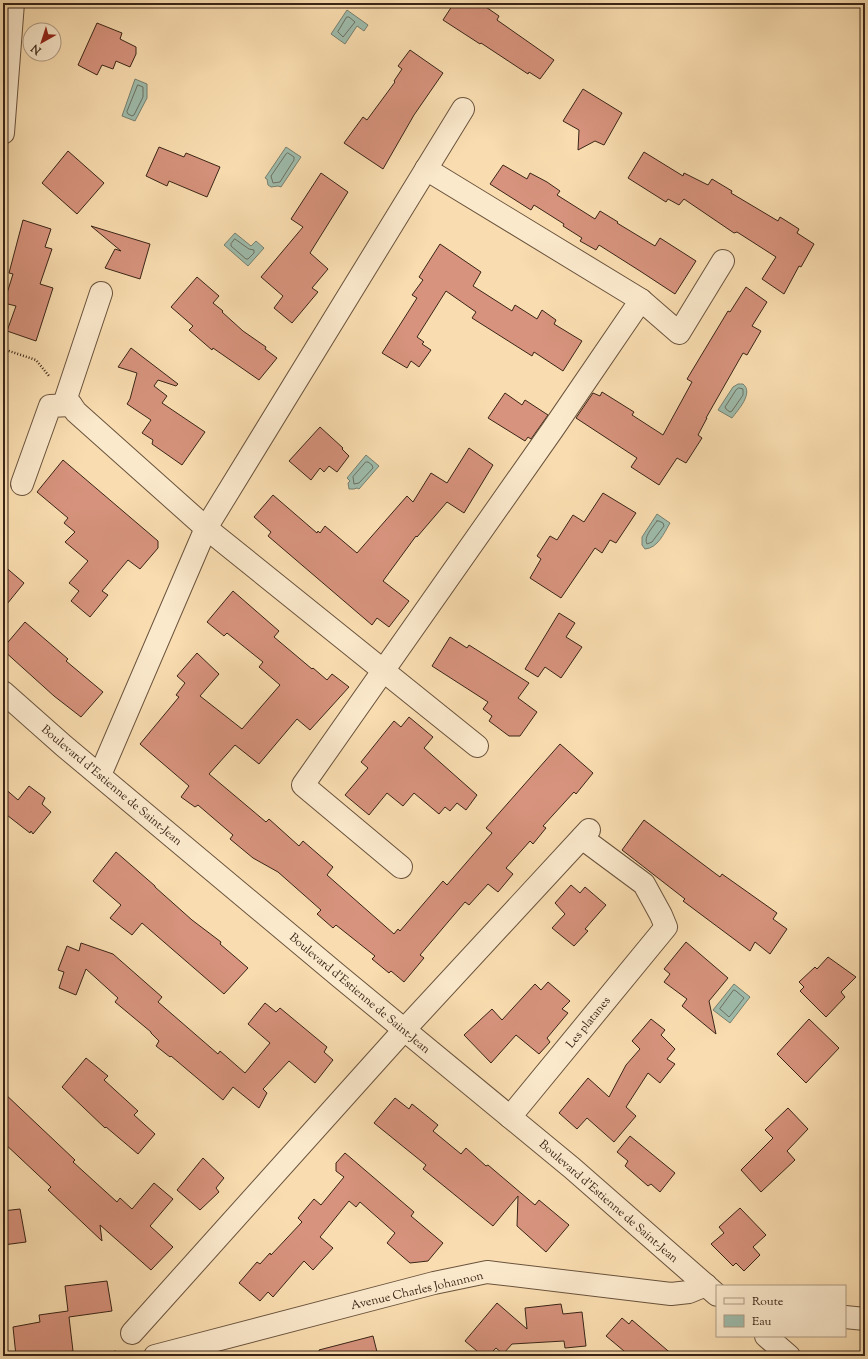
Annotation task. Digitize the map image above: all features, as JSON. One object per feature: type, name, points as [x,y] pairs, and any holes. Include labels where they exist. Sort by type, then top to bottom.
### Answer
[{"type":"street","points":[[3,133],[13,3]]},
{"type":"street","points":[[100,775],[206,528],[463,109]]},
{"type":"street","points":[[426,169],[641,300],[679,333],[724,261]]},
{"type":"street","points":[[100,293],[69,401],[76,412],[206,528],[477,746]]},
{"type":"street","points":[[401,867],[303,785],[553,429],[641,300]]},
{"type":"street","points":[[22,484],[50,406],[69,401]]},
{"type":"street","name":"Boulevard d'Estienne de Saint-Jean","points":[[3,692],[404,1030],[572,1168],[711,1290]]},
{"type":"street","name":"Les platanes","points":[[404,1030],[586,834],[644,884],[661,915],[666,928],[510,1117]]},
{"type":"street","points":[[132,1333],[404,1030]]},
{"type":"street","name":"Avenue Charles Johannon","points":[[157,1356],[434,1283],[487,1272],[671,1294],[711,1290]]},
{"type":"street","points":[[846,1317],[865,1319]]},
{"type":"street","points":[[767,1337],[789,1356]]},
{"type":"path","points":[[3,349],[36,360],[69,401]]},
{"type":"water","points":[[347,10],[368,25],[364,31],[357,26],[345,44],[331,34]]},
{"type":"water","points":[[135,79],[147,84],[147,98],[135,121],[122,116]]},
{"type":"water","points":[[286,147],[301,157],[281,187],[271,187],[268,185],[267,179],[265,178]]},
{"type":"water","points":[[235,233],[251,246],[256,241],[264,248],[248,266],[224,245]]},
{"type":"water","points":[[738,384],[743,384],[747,392],[744,401],[732,418],[718,410],[733,387]]},
{"type":"water","points":[[366,455],[379,466],[359,489],[349,489],[348,483],[350,481],[347,478]]},
{"type":"water","points":[[657,514],[670,523],[657,543],[650,548],[645,549],[642,545],[642,537]]},
{"type":"water","points":[[734,984],[750,997],[730,1023],[713,1010]]},
{"type":"building","points":[[454,3],[480,3],[499,16],[497,20],[554,60],[540,79],[529,72],[528,74],[443,20]]},
{"type":"building","points":[[97,23],[122,33],[120,39],[136,47],[136,54],[130,67],[116,61],[113,69],[102,65],[97,75],[78,65]]},
{"type":"building","points":[[410,50],[443,73],[414,115],[383,169],[344,143],[363,117],[367,120],[395,82],[394,81],[402,69],[398,66]]},
{"type":"building","points":[[583,89],[622,113],[604,145],[595,141],[578,150],[579,130],[563,121]]},
{"type":"building","points":[[159,147],[184,157],[186,153],[220,167],[207,197],[169,181],[167,186],[146,176]]},
{"type":"building","points":[[68,151],[104,183],[77,214],[42,183]]},
{"type":"building","points":[[644,152],[683,176],[684,173],[708,185],[712,179],[732,191],[731,193],[778,221],[780,217],[799,229],[797,233],[814,244],[801,267],[799,266],[784,294],[762,279],[776,257],[737,232],[734,233],[684,199],[679,205],[668,199],[666,202],[628,178]]},
{"type":"building","points":[[503,165],[527,179],[530,173],[547,182],[560,191],[557,195],[595,219],[600,211],[655,246],[660,238],[696,261],[675,294],[599,245],[596,250],[580,241],[582,238],[563,226],[564,224],[534,205],[531,210],[490,184]]},
{"type":"building","points":[[321,173],[348,192],[310,253],[328,269],[312,288],[318,292],[292,323],[274,308],[283,296],[261,277],[303,227],[291,219]]},
{"type":"building","points":[[23,220],[51,229],[45,247],[52,249],[40,284],[53,288],[36,341],[7,331],[16,306],[4,303],[13,274],[9,273]]},
{"type":"building","points":[[91,226],[150,244],[140,279],[105,268],[115,249],[121,251]]},
{"type":"building","points":[[440,244],[481,272],[473,286],[512,311],[515,305],[537,319],[542,310],[556,320],[554,324],[582,341],[563,371],[534,352],[532,356],[472,318],[476,312],[446,291],[417,337],[424,342],[422,344],[431,350],[419,367],[411,361],[407,368],[382,353],[417,298],[412,295],[423,280],[419,277]]},
{"type":"building","points":[[197,277],[219,296],[213,303],[243,331],[266,347],[265,349],[277,358],[259,380],[213,348],[212,350],[189,330],[193,326],[171,307]]},
{"type":"building","points":[[746,287],[767,302],[752,326],[761,331],[747,355],[743,353],[706,418],[698,435],[702,438],[686,463],[677,458],[659,485],[631,467],[637,458],[576,418],[593,393],[600,396],[602,392],[634,412],[632,415],[663,435],[692,382],[687,379],[728,311],[730,312]]},
{"type":"building","points":[[131,348],[178,384],[176,386],[158,380],[154,386],[167,396],[162,403],[205,432],[182,465],[152,444],[153,440],[142,433],[151,420],[127,404],[130,399],[137,373],[118,367]]},
{"type":"building","points":[[505,393],[522,405],[525,400],[548,415],[531,439],[528,437],[525,441],[488,418]]},
{"type":"building","points":[[320,427],[343,448],[342,449],[349,456],[337,472],[329,466],[324,472],[320,468],[311,480],[289,461]]},
{"type":"building","points":[[469,448],[493,465],[464,513],[447,502],[417,537],[416,536],[383,581],[409,601],[389,627],[377,618],[372,625],[268,536],[271,532],[254,517],[273,495],[317,533],[318,531],[320,533],[325,526],[357,553],[407,496],[413,502],[431,473],[447,483]]},
{"type":"building","points":[[63,460],[158,541],[158,548],[140,569],[128,560],[102,591],[108,595],[90,617],[71,601],[79,591],[69,583],[88,561],[65,542],[75,532],[64,523],[68,518],[37,492]]},
{"type":"building","points":[[603,493],[636,513],[616,543],[610,540],[602,553],[595,548],[561,598],[530,578],[541,559],[537,556],[550,536],[557,540],[573,515],[584,522]]},
{"type":"building","points":[[3,565],[24,583],[3,609]]},
{"type":"building","points":[[233,591],[279,631],[274,637],[312,669],[313,668],[327,680],[332,674],[349,687],[310,730],[297,719],[259,764],[235,745],[209,774],[266,822],[269,819],[299,846],[303,841],[333,867],[327,875],[394,934],[398,929],[400,931],[443,881],[447,885],[492,833],[486,828],[560,744],[593,773],[576,794],[574,792],[543,826],[546,828],[533,844],[530,841],[506,868],[513,874],[498,892],[488,884],[469,905],[465,902],[420,955],[424,958],[404,982],[391,971],[389,973],[372,959],[375,956],[336,925],[333,928],[317,914],[321,910],[278,872],[253,858],[230,839],[233,835],[198,805],[195,807],[181,797],[189,786],[140,744],[179,697],[176,695],[185,683],[177,676],[197,653],[219,674],[200,696],[242,729],[280,685],[259,667],[263,662],[227,633],[224,636],[207,622]]},
{"type":"building","points":[[559,613],[575,623],[566,637],[582,647],[561,678],[545,667],[538,677],[525,669]]},
{"type":"building","points":[[25,622],[68,659],[66,661],[103,692],[81,717],[54,696],[3,650],[3,648]]},
{"type":"building","points":[[450,637],[467,648],[469,645],[529,683],[518,698],[537,712],[520,736],[509,736],[489,721],[492,716],[483,709],[488,702],[432,666]]},
{"type":"building","points":[[409,717],[433,737],[424,748],[477,795],[466,810],[457,803],[450,811],[445,807],[439,814],[414,793],[403,806],[387,793],[369,815],[345,795],[368,768],[361,762],[394,721],[401,727]]},
{"type":"building","points":[[29,786],[45,798],[42,804],[51,812],[33,834],[31,831],[30,833],[3,812],[3,787],[18,800]]},
{"type":"building","points":[[644,820],[720,877],[722,874],[777,913],[773,919],[787,929],[770,954],[755,942],[750,951],[683,901],[685,899],[622,850]]},
{"type":"building","points":[[116,852],[192,920],[221,942],[220,944],[248,968],[224,994],[142,923],[132,935],[110,918],[121,905],[93,881]]},
{"type":"building","points":[[571,885],[580,893],[585,887],[606,905],[585,929],[588,931],[574,946],[552,928],[565,914],[555,903]]},
{"type":"building","points":[[686,942],[728,978],[709,1001],[716,1034],[682,1006],[687,999],[664,982],[670,974],[664,969]]},
{"type":"building","points":[[81,943],[113,954],[162,997],[158,1002],[218,1054],[220,1051],[245,1073],[270,1043],[248,1024],[265,1003],[276,1012],[280,1008],[327,1047],[324,1052],[333,1060],[315,1083],[289,1061],[263,1089],[267,1093],[259,1108],[233,1087],[223,1100],[171,1056],[170,1057],[156,1046],[159,1041],[151,1032],[115,1002],[118,998],[86,969],[76,995],[59,988],[64,972],[58,970],[67,946],[79,951]]},
{"type":"building","points":[[828,957],[856,977],[841,992],[845,997],[826,1017],[800,991],[804,987],[799,982],[815,967],[817,969]]},
{"type":"building","points":[[548,982],[570,1001],[562,1009],[568,1013],[547,1038],[550,1042],[539,1054],[516,1035],[491,1063],[464,1035],[492,1009],[502,1020],[535,984],[541,990]]},
{"type":"building","points":[[651,1019],[665,1030],[661,1035],[675,1049],[667,1059],[675,1064],[660,1083],[648,1073],[626,1107],[636,1116],[614,1142],[587,1118],[577,1129],[559,1113],[588,1078],[609,1097],[626,1065],[640,1049],[632,1041]]},
{"type":"building","points":[[809,1019],[839,1048],[806,1083],[777,1054]]},
{"type":"building","points":[[86,1058],[108,1076],[104,1080],[138,1111],[134,1115],[155,1134],[138,1154],[106,1127],[105,1128],[62,1087]]},
{"type":"building","points":[[3,1092],[75,1160],[73,1162],[117,1202],[120,1198],[132,1209],[154,1183],[173,1199],[150,1226],[173,1247],[151,1270],[100,1225],[102,1241],[48,1190],[51,1187],[3,1142]]},
{"type":"building","points":[[395,1098],[409,1109],[412,1104],[438,1125],[433,1131],[461,1154],[466,1148],[535,1205],[539,1200],[569,1225],[546,1252],[517,1226],[518,1196],[493,1226],[423,1169],[426,1165],[374,1123]]},
{"type":"building","points":[[788,1108],[808,1129],[787,1151],[795,1160],[761,1192],[741,1170],[773,1138],[765,1130]]},
{"type":"building","points":[[630,1136],[675,1173],[660,1192],[651,1184],[648,1186],[625,1166],[628,1161],[617,1152]]},
{"type":"building","points":[[345,1153],[414,1212],[411,1216],[443,1243],[428,1261],[410,1263],[387,1243],[395,1233],[360,1202],[356,1207],[349,1201],[320,1237],[333,1248],[313,1270],[304,1261],[273,1297],[268,1292],[260,1301],[239,1283],[257,1262],[260,1264],[270,1253],[271,1255],[302,1222],[298,1218],[314,1199],[321,1205],[344,1177],[336,1171],[336,1163]]},
{"type":"building","points":[[203,1158],[224,1178],[216,1188],[219,1192],[200,1210],[177,1190]]},
{"type":"building","points":[[740,1208],[766,1235],[753,1247],[760,1255],[744,1271],[736,1263],[733,1266],[711,1244],[724,1233],[719,1227]]},
{"type":"building","points":[[20,1209],[26,1242],[3,1245],[3,1211]]},
{"type":"building","points":[[107,1281],[112,1311],[69,1317],[73,1351],[45,1356],[32,1356],[31,1353],[16,1356],[13,1327],[40,1322],[39,1315],[68,1311],[65,1286]]},
{"type":"building","points":[[497,1303],[527,1329],[525,1308],[561,1304],[563,1314],[582,1312],[586,1346],[565,1348],[564,1341],[512,1344],[503,1354],[496,1348],[488,1356],[483,1356],[465,1341]]},
{"type":"building","points":[[622,1318],[629,1324],[632,1320],[674,1356],[630,1356],[606,1336]]},
{"type":"building","points":[[373,1336],[378,1356],[320,1356],[319,1350]]}]
